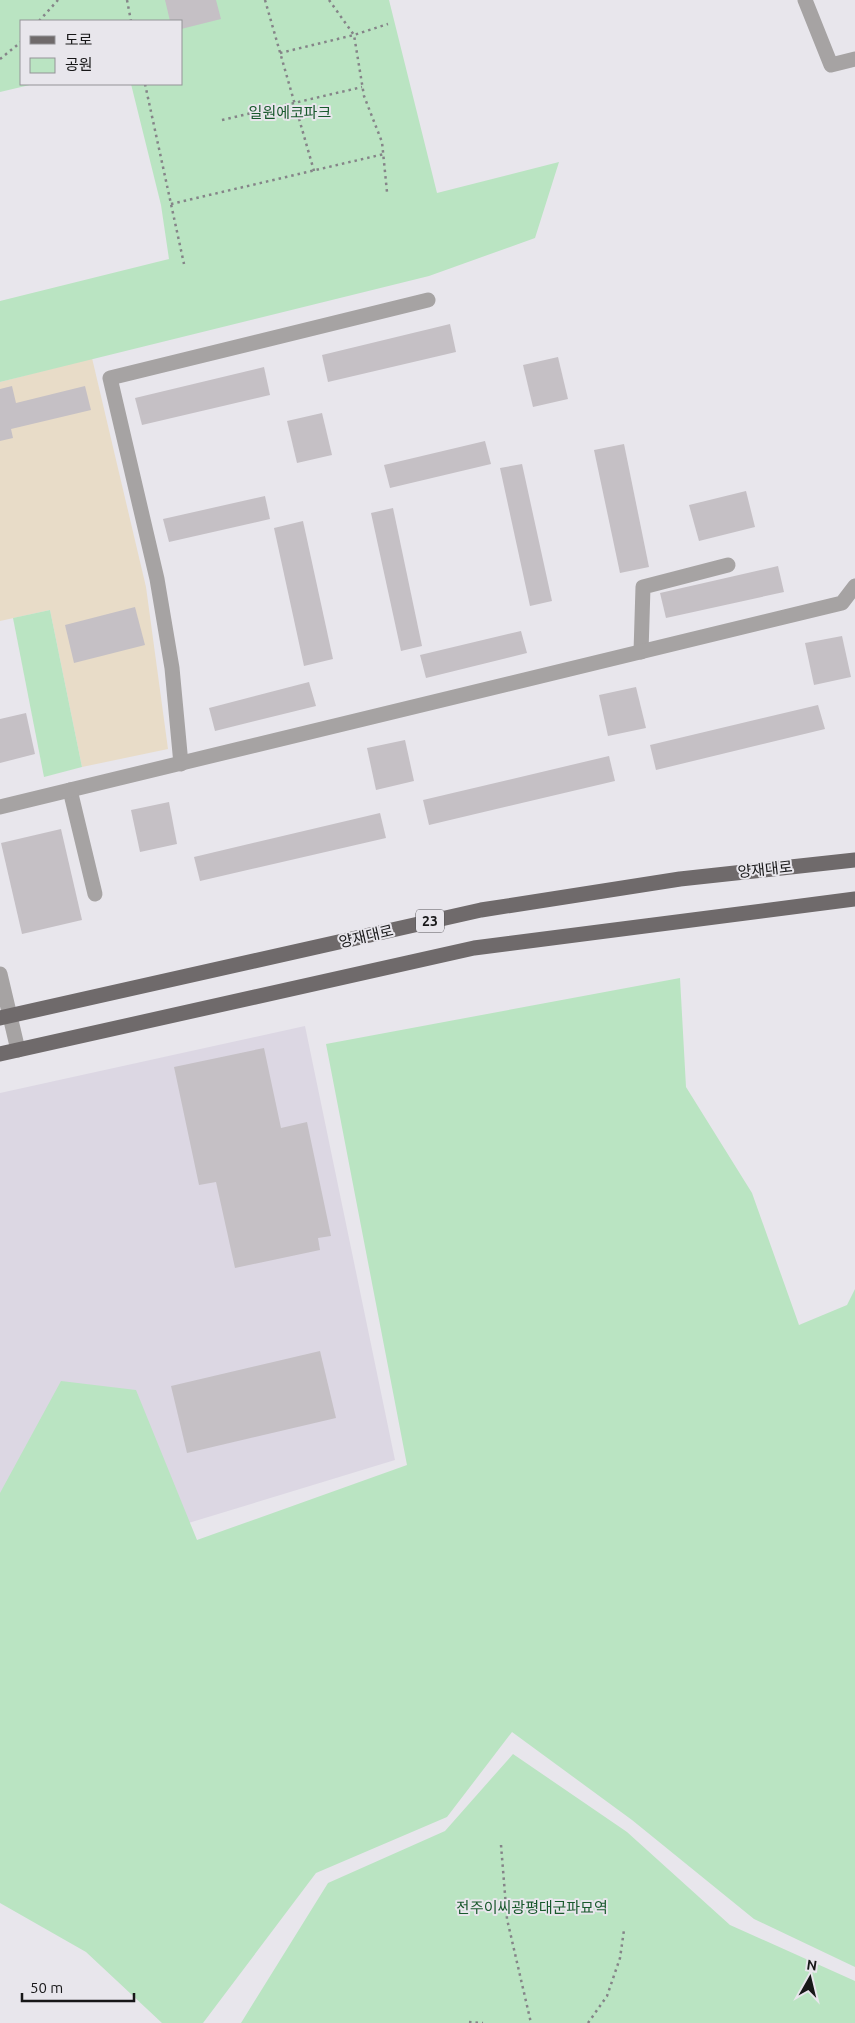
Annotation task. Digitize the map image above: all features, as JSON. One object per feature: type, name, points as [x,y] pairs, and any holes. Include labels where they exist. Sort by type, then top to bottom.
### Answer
[{"type":"main road","name":"양재대로","points":[[5,1017],[481,910],[680,879],[855,860]]},
{"type":"main road","name":"23","points":[[0,1054],[474,948],[855,899]]},
{"type":"street","points":[[805,0],[831,65],[855,59]]},
{"type":"street","points":[[181,764],[172,668],[157,579],[110,378],[428,300]]},
{"type":"street","points":[[641,652],[643,587],[728,565]]},
{"type":"street","points":[[0,807],[842,603],[855,586]]},
{"type":"street","points":[[70,790],[95,894]]},
{"type":"street","points":[[0,974],[5,1017],[18,1050]]},
{"type":"path","points":[[40,20],[58,0]]},
{"type":"path","points":[[127,0],[131,20]]},
{"type":"path","points":[[265,0],[314,171]]},
{"type":"path","points":[[329,0],[354,35],[364,96],[382,142],[387,192]]},
{"type":"path","points":[[280,53],[354,35],[388,24]]},
{"type":"path","points":[[0,59],[20,43]]},
{"type":"path","points":[[145,85],[184,264]]},
{"type":"path","points":[[222,120],[362,87]]},
{"type":"path","points":[[171,204],[384,154]]},
{"type":"path","points":[[501,1845],[507,1919],[531,2023]]},
{"type":"path","points":[[588,2023],[607,1996],[620,1958],[624,1930]]},
{"type":"path","points":[[469,2022],[483,2023]]},
{"type":"shaded area","points":[[92,358],[146,587],[168,749],[82,767],[50,610],[0,621],[0,382]]},
{"type":"shaded area","points":[[305,1026],[395,1460],[172,1528],[0,1587],[0,1093]]},
{"type":"green space","name":"일원에코파크","points":[[0,0],[389,0],[437,193],[559,162],[535,238],[429,276],[0,382],[0,301],[169,259],[161,205],[131,85],[182,85],[182,20],[20,20],[20,85],[30,85],[0,92]]},
{"type":"green space","points":[[50,610],[82,767],[44,777],[13,618]]},
{"type":"green space","points":[[680,978],[686,1087],[752,1193],[799,1325],[847,1305],[855,1289],[855,1967],[754,1919],[632,1820],[512,1732],[447,1817],[316,1873],[203,2023],[162,2023],[86,1952],[0,1903],[0,1493],[61,1381],[136,1390],[197,1540],[407,1465],[326,1044]]},
{"type":"green space","name":"전주이씨광평대군파묘역","points":[[513,1754],[627,1832],[730,1925],[855,1981],[855,2023],[241,2023],[328,1883],[445,1831]]},
{"type":"building","points":[[165,0],[216,0],[221,19],[182,29],[182,20],[170,20]]},
{"type":"building","points":[[450,324],[456,352],[328,382],[322,355]]},
{"type":"building","points":[[558,357],[568,399],[533,407],[523,365]]},
{"type":"building","points":[[264,367],[270,395],[142,425],[135,398]]},
{"type":"building","points":[[12,386],[16,403],[85,386],[91,410],[11,429],[13,438],[0,441],[0,389]]},
{"type":"building","points":[[322,413],[332,455],[297,463],[287,421]]},
{"type":"building","points":[[485,441],[491,464],[390,488],[384,465]]},
{"type":"building","points":[[624,444],[649,567],[620,573],[594,450]]},
{"type":"building","points":[[522,464],[552,601],[530,606],[500,468]]},
{"type":"building","points":[[746,491],[755,527],[699,541],[689,505]]},
{"type":"building","points":[[265,496],[270,519],[169,542],[163,519]]},
{"type":"building","points":[[393,508],[422,646],[401,651],[371,513]]},
{"type":"building","points":[[303,521],[333,659],[304,666],[274,528]]},
{"type":"building","points":[[778,566],[784,592],[666,618],[660,593]]},
{"type":"building","points":[[135,607],[145,645],[74,663],[65,625]]},
{"type":"building","points":[[521,631],[527,653],[426,678],[420,655]]},
{"type":"building","points":[[842,636],[851,677],[814,685],[805,643]]},
{"type":"building","points":[[309,682],[316,706],[215,731],[209,708]]},
{"type":"building","points":[[636,687],[646,728],[608,736],[599,695]]},
{"type":"building","points":[[818,705],[825,729],[656,770],[650,745]]},
{"type":"building","points":[[26,713],[35,754],[0,763],[0,719]]},
{"type":"building","points":[[405,740],[414,781],[376,790],[367,748]]},
{"type":"building","points":[[609,756],[615,781],[429,825],[423,800]]},
{"type":"building","points":[[169,802],[177,844],[140,852],[131,810]]},
{"type":"building","points":[[380,813],[386,838],[200,881],[194,857]]},
{"type":"building","points":[[61,829],[82,920],[22,934],[1,843]]},
{"type":"building","points":[[264,1048],[281,1128],[307,1122],[331,1236],[318,1238],[320,1250],[235,1268],[216,1182],[199,1185],[174,1067]]},
{"type":"building","points":[[320,1351],[336,1418],[187,1453],[171,1386]]}]
